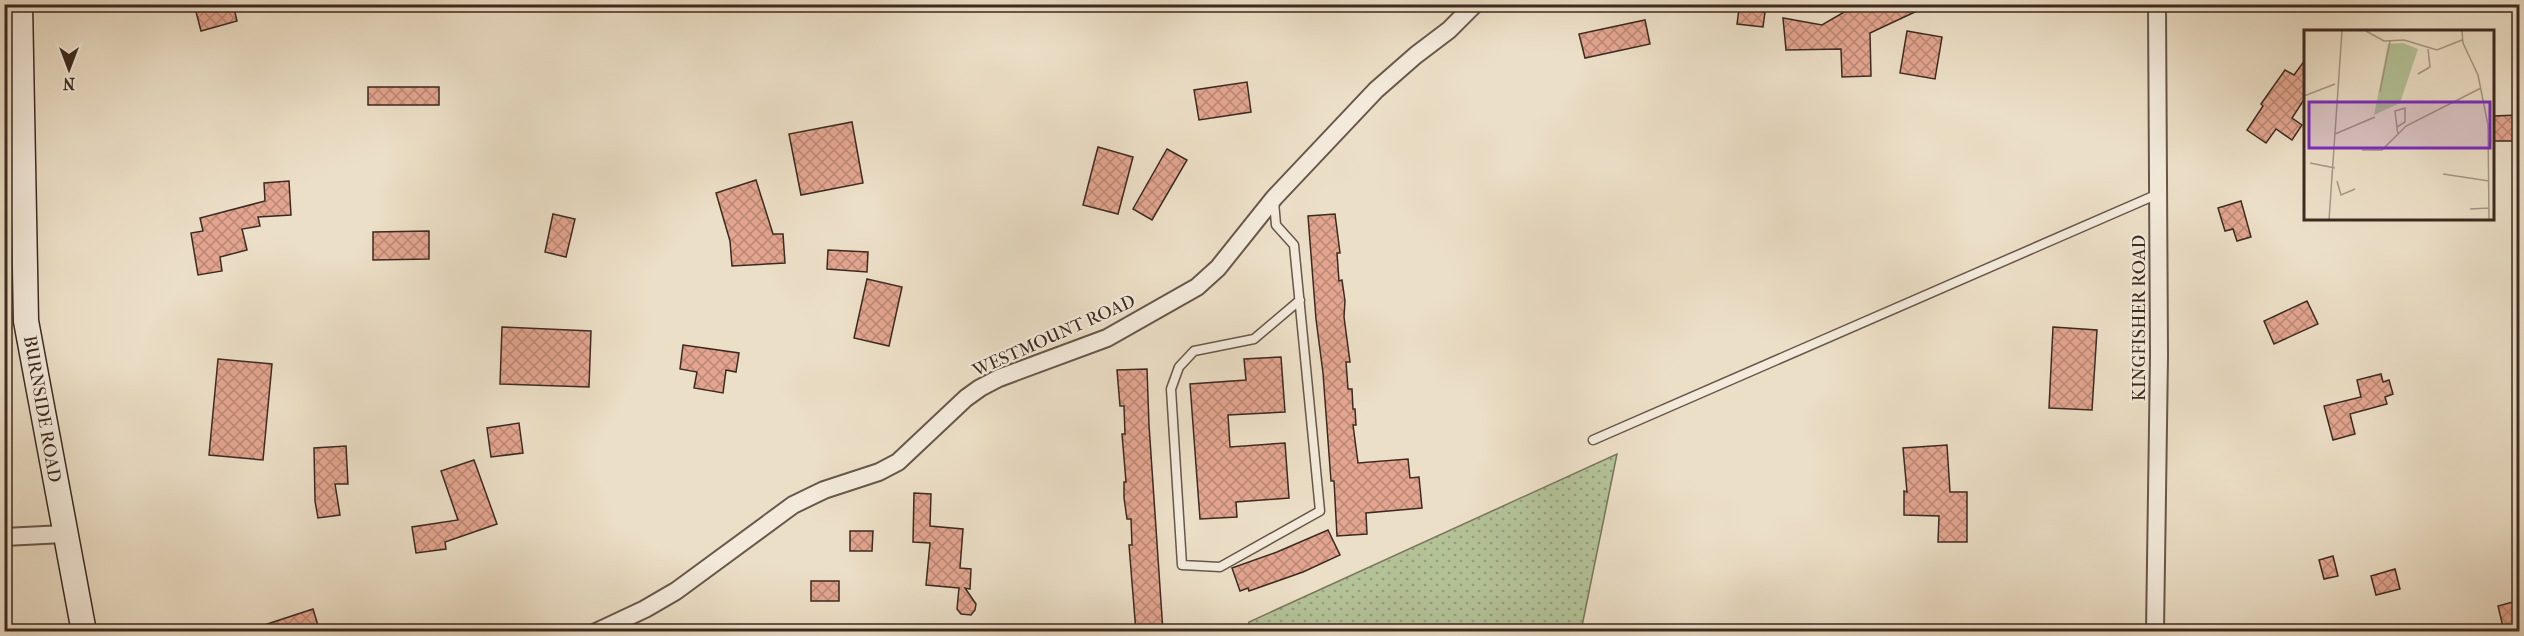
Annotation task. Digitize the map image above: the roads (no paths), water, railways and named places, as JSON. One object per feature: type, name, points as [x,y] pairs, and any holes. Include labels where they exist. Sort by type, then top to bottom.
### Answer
[{"type":"main road","name":"BURNSIDE ROAD","points":[[20,4],[26,321],[84,632]]},
{"type":"street","name":"WESTMOUNT ROAD","points":[[596,632],[645,609],[676,591],[793,505],[824,490],[879,472],[898,462],[966,398],[980,388],[999,378],[1107,338],[1197,287],[1218,268],[1274,198],[1376,90],[1449,30],[1475,4]]},
{"type":"street","name":"KINGFISHER ROAD","points":[[2155,632],[2157,4]]},
{"type":"street","points":[[4,537],[64,534]]},
{"type":"lane","points":[[1593,440],[2158,194]]},
{"type":"lane","points":[[1274,198],[1276,225],[1294,245],[1300,300],[1320,511],[1220,567],[1182,565],[1171,389],[1179,366],[1194,351],[1254,339],[1300,300]]}]
